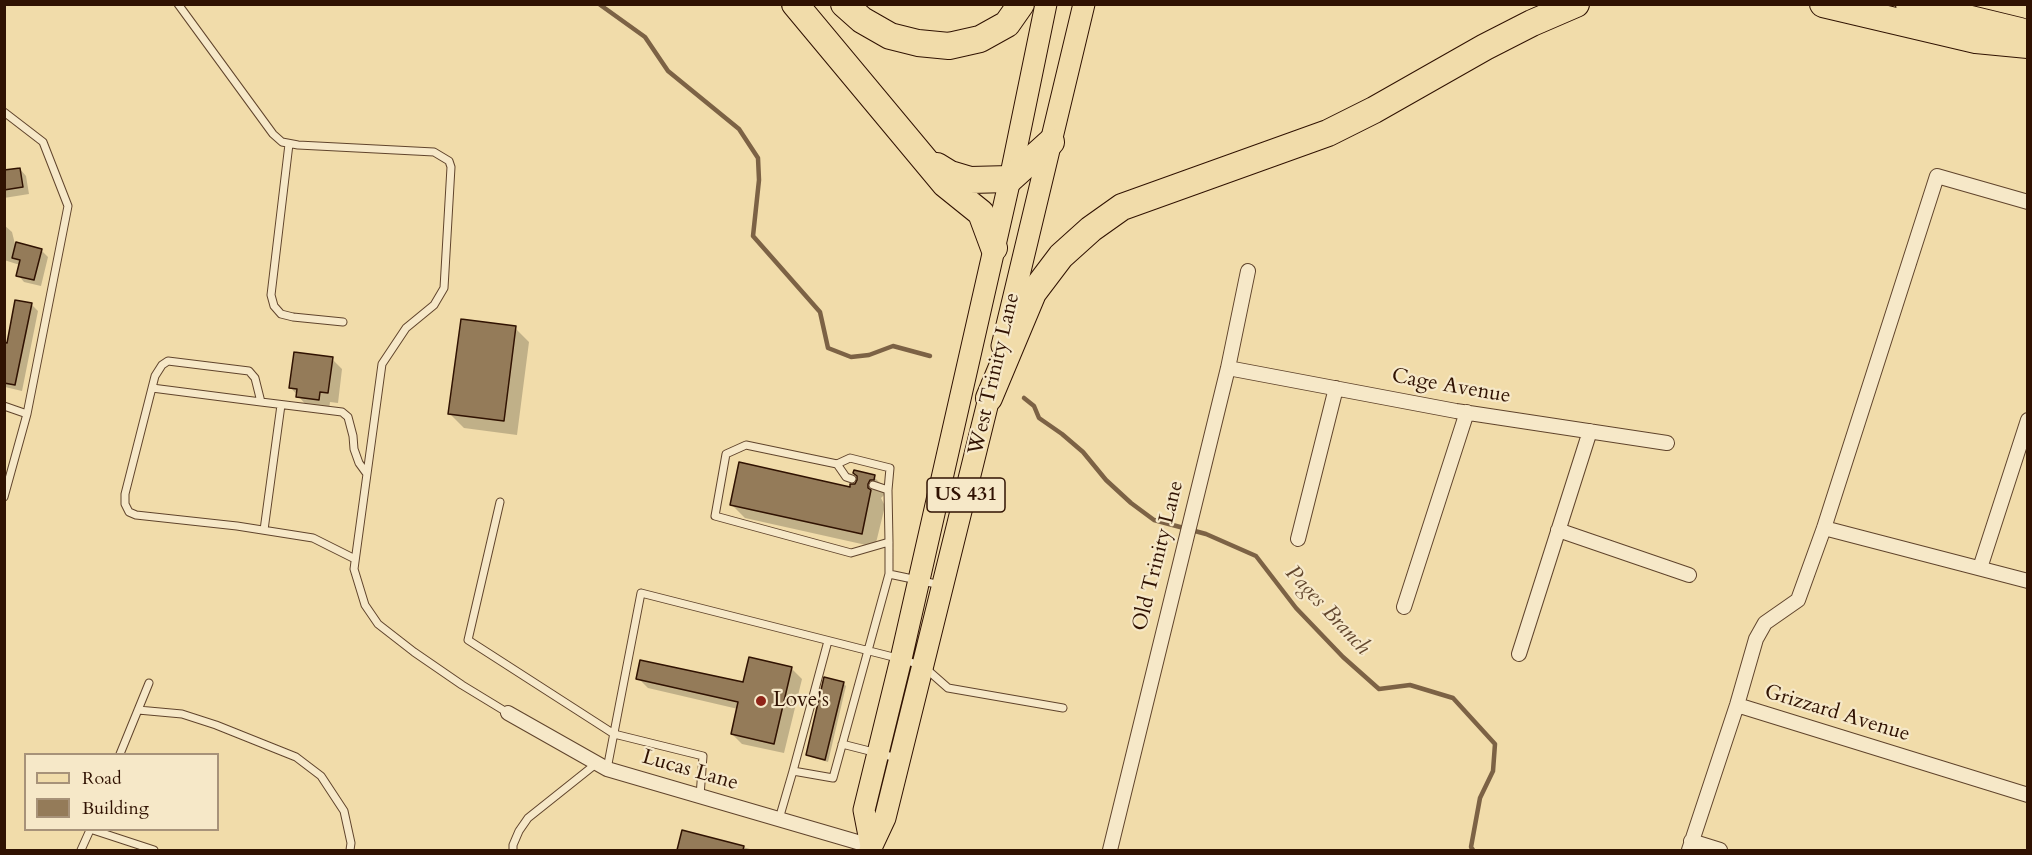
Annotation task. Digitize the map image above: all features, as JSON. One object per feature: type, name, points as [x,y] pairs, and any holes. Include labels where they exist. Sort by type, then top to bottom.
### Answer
[{"type":"highway","points":[[795,4],[945,184],[981,213],[994,248]]},
{"type":"highway","points":[[844,4],[862,20],[890,36],[918,43],[949,46],[980,39],[1007,24],[1021,4]]},
{"type":"highway","points":[[989,398],[1033,293],[1061,256],[1091,229],[1122,207],[1328,132],[1374,110],[1532,23],[1576,4]]},
{"type":"highway","points":[[1823,4],[1976,40],[2028,45]]},
{"type":"highway","points":[[1909,4],[2028,33]]},
{"type":"highway","points":[[926,160],[950,174],[970,180],[1010,179],[1051,142]]},
{"type":"main road","name":"West Trinity Lane","points":[[870,848],[864,810],[901,659],[1010,179],[1046,4]]},
{"type":"main road","name":"West Trinity Lane","points":[[870,848],[885,818],[900,759],[1084,4]]},
{"type":"street","points":[[1737,705],[1756,639],[1765,623],[1798,600],[1824,528],[1937,176],[2028,202]]},
{"type":"street","name":"Old Trinity Lane","points":[[1110,850],[1228,368],[1248,271]]},
{"type":"street","name":"Cage Avenue","points":[[1228,368],[1467,412],[1667,443]]},
{"type":"street","points":[[1298,540],[1336,388]]},
{"type":"street","points":[[1404,607],[1467,412]]},
{"type":"street","points":[[1980,568],[2028,420]]},
{"type":"street","points":[[1519,654],[1590,431]]},
{"type":"street","points":[[1824,528],[2028,581]]},
{"type":"street","points":[[1558,530],[1689,575]]},
{"type":"street","name":"Grizzard Avenue","points":[[1720,850],[1690,846],[1737,705],[2028,795]]},
{"type":"street","name":"Lucas Lane","points":[[508,713],[602,766],[870,848]]},
{"type":"lane","points":[[178,4],[273,134],[282,142],[434,152],[449,161],[451,167],[444,288],[434,305],[406,328],[382,364],[354,569],[365,605],[378,624],[462,685],[508,713]]},
{"type":"lane","points":[[4,112],[43,142],[68,206],[27,414],[4,497]]},
{"type":"lane","points":[[289,144],[271,295],[274,306],[281,314],[293,317],[343,322]]},
{"type":"lane","points":[[261,402],[255,378],[249,371],[168,362],[162,365],[155,376],[125,494],[125,504],[129,512],[136,515],[313,538],[355,559]]},
{"type":"lane","points":[[153,388],[342,412],[348,417],[356,456],[367,474]]},
{"type":"lane","points":[[264,530],[281,405]]},
{"type":"lane","points":[[4,406],[27,414]]},
{"type":"lane","points":[[793,771],[833,778],[889,574],[888,489],[890,468],[850,458],[837,464],[746,445],[726,454],[715,516],[851,553],[888,542]]},
{"type":"lane","points":[[837,464],[846,477],[852,479]]},
{"type":"lane","points":[[873,485],[888,489]]},
{"type":"lane","points":[[500,502],[468,640],[614,734],[703,756],[700,796]]},
{"type":"lane","points":[[889,574],[943,585]]},
{"type":"lane","points":[[513,850],[519,831],[528,818],[602,766],[614,734],[641,593],[901,659],[923,666],[948,688],[1063,708]]},
{"type":"lane","points":[[779,819],[828,641]]},
{"type":"lane","points":[[120,753],[149,683]]},
{"type":"lane","points":[[138,710],[182,714],[296,757],[321,776],[344,811],[351,843],[350,850]]},
{"type":"lane","points":[[842,744],[900,759]]},
{"type":"lane","points":[[81,850],[91,831]]},
{"type":"lane","points":[[95,831],[154,850]]},
{"type":"building","points":[[20,168],[23,187],[4,190],[4,170]]},
{"type":"building","points":[[16,242],[42,249],[34,280],[16,276],[20,260],[12,258]]},
{"type":"building","points":[[15,300],[32,303],[15,385],[4,383],[4,342],[7,343]]},
{"type":"building","points":[[461,319],[516,326],[504,421],[448,414]]},
{"type":"building","points":[[294,352],[333,357],[328,393],[320,392],[319,400],[296,397],[297,389],[289,388]]},
{"type":"building","points":[[739,462],[850,487],[850,484],[855,484],[857,480],[857,476],[853,473],[854,470],[875,475],[874,480],[870,480],[868,484],[871,490],[862,534],[730,505]]},
{"type":"building","name":"Love's","points":[[749,657],[792,667],[774,744],[731,734],[738,702],[636,679],[640,660],[743,682]]},
{"type":"building","name":"Love's","points":[[824,677],[844,682],[825,760],[806,755]]},
{"type":"building","points":[[682,830],[744,846],[743,850],[677,850]]},
{"type":"waterway","name":"Pages Branch","points":[[599,4],[645,37],[668,71],[739,129],[758,158],[759,180],[753,236],[820,312],[828,348],[851,357],[869,355],[893,346],[930,356]]},
{"type":"waterway","name":"Pages Branch","points":[[1024,398],[1034,406],[1039,418],[1083,452],[1106,480],[1154,520],[1206,534],[1256,556],[1296,608],[1343,657],[1379,689],[1410,685],[1453,698],[1495,744],[1493,771],[1480,798],[1471,847],[1473,850]]},
{"type":"place","name":"Love's","points":[[761,701]]}]
